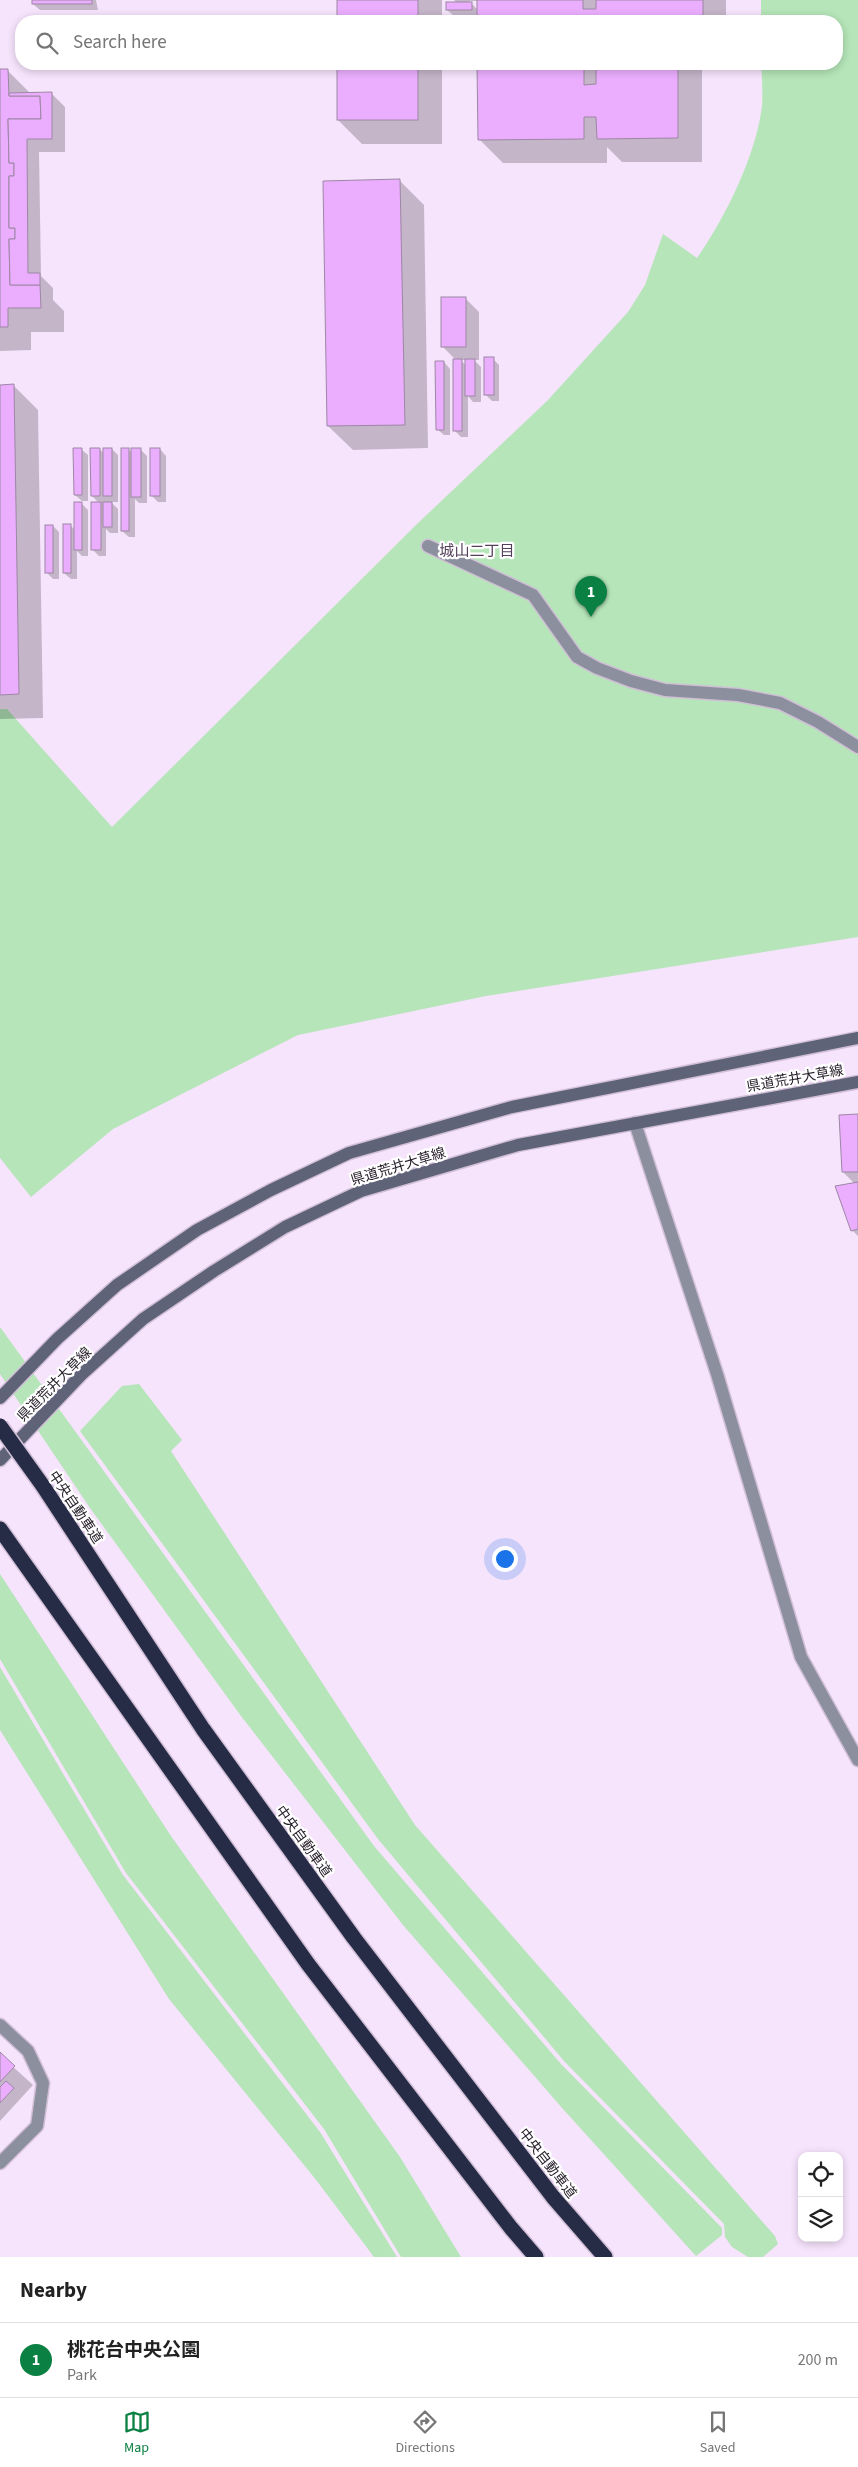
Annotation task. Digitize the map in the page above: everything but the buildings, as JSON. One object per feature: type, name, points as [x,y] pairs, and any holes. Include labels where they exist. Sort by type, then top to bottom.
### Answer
[{"type":"highway","name":"中央自動車道","points":[[0,1426],[43,1486],[203,1729],[348,1930],[553,2197],[605,2257]]},
{"type":"highway","points":[[0,1529],[308,1964],[511,2228],[536,2257]]},
{"type":"main road","name":"県道荒井大草線","points":[[0,1398],[56,1339],[117,1285],[197,1230],[271,1190],[349,1154],[512,1108],[858,1038]]},
{"type":"main road","name":"県道荒井大草線","points":[[0,1460],[81,1375],[143,1319],[214,1271],[285,1227],[361,1191],[518,1145],[858,1082]]},
{"type":"street","points":[[428,546],[533,594],[577,657],[597,668],[631,681],[665,690],[738,695],[780,703],[818,722],[858,747]]},
{"type":"street","points":[[635,1123],[717,1374],[801,1657],[858,1760]]},
{"type":"street","points":[[0,2024],[28,2051],[43,2083],[38,2126],[0,2163]]},
{"type":"green space","points":[[761,0],[858,0],[858,937],[486,996],[298,1035],[113,1129],[31,1197],[0,1158],[0,709],[7,709],[112,827],[416,525],[548,400],[628,312],[645,285],[663,234],[697,258],[728,206],[746,166],[759,125],[762,106],[761,70],[843,70],[843,15],[761,15]]},
{"type":"green space","points":[[0,1327],[374,1846],[561,2064],[722,2228],[722,2235],[696,2256],[563,2109],[403,1925],[241,1716],[90,1508],[0,1374]]},
{"type":"green space","points":[[139,1384],[182,1440],[171,1451],[415,1825],[775,2236],[778,2244],[763,2257],[748,2257],[732,2247],[725,2237],[724,2224],[564,2061],[378,1839],[80,1431],[122,1386]]},
{"type":"green space","points":[[0,1574],[171,1836],[400,2157],[461,2257],[401,2257],[324,2129],[126,1873],[0,1659]]},
{"type":"green space","points":[[0,1667],[123,1875],[320,2132],[397,2257],[374,2257],[317,2181],[169,1999],[0,1730]]},
{"type":"place","name":"桃花台中央公園","points":[[591,617]]},
{"type":"district","name":"城山二丁目","points":[[477,551]]}]
